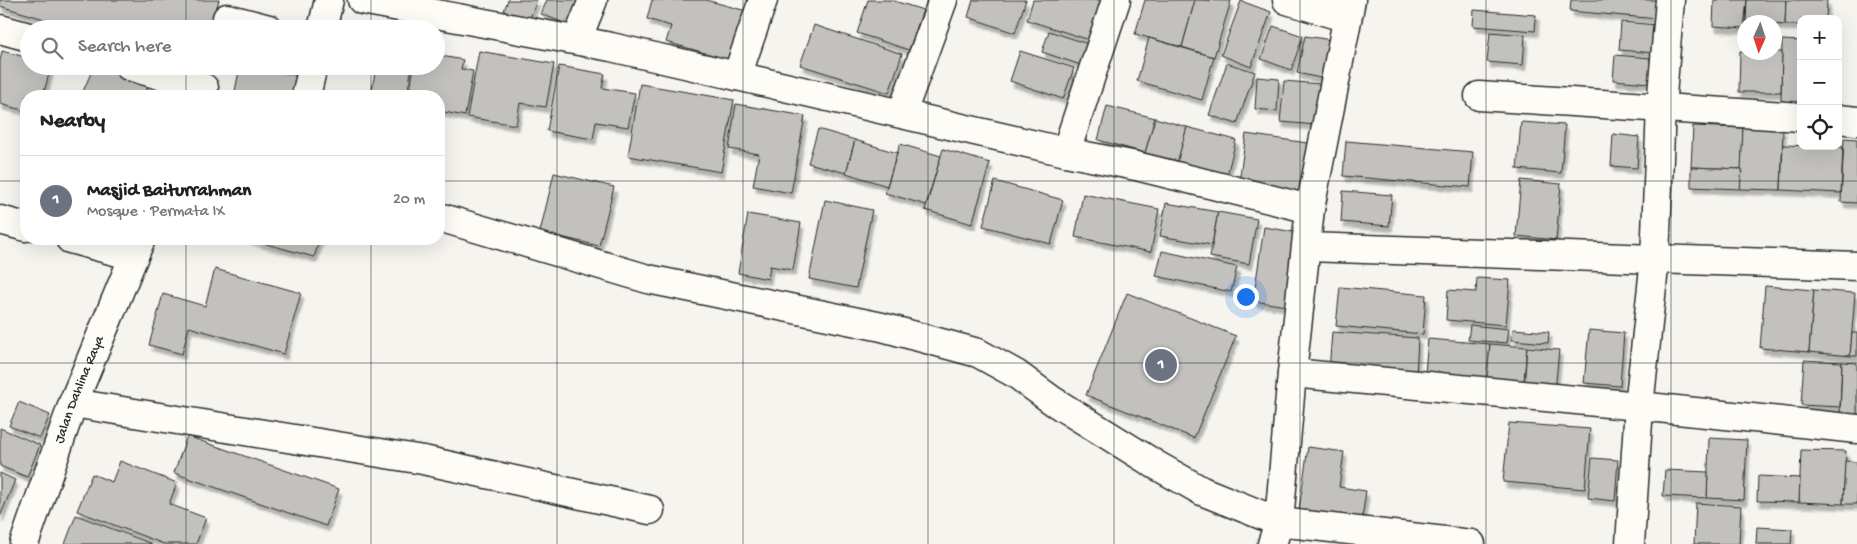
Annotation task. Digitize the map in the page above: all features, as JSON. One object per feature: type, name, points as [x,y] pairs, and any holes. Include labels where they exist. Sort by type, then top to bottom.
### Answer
[{"type":"street","points":[[324,20],[329,0]]},
{"type":"street","points":[[362,0],[425,6],[902,113],[1066,152],[1136,166],[1310,209]]},
{"type":"street","points":[[577,40],[592,0]]},
{"type":"street","points":[[737,76],[763,0]]},
{"type":"street","points":[[902,113],[943,0]]},
{"type":"street","points":[[1066,152],[1116,0]]},
{"type":"street","points":[[1276,533],[1310,209],[1349,9],[1287,0]]},
{"type":"street","points":[[1630,544],[1639,406],[1655,258],[1661,107],[1670,0]]},
{"type":"street","points":[[228,16],[241,20]]},
{"type":"street","points":[[0,29],[20,35]]},
{"type":"street","points":[[169,75],[205,83]]},
{"type":"street","points":[[307,90],[311,75]]},
{"type":"street","points":[[1479,96],[1797,117]]},
{"type":"street","points":[[1842,119],[1857,121]]},
{"type":"street","points":[[445,219],[648,279],[882,327],[978,353],[1016,374],[1053,401],[1156,466],[1276,533],[1471,544]]},
{"type":"street","points":[[0,220],[20,225]]},
{"type":"street","points":[[120,245],[137,247]]},
{"type":"street","name":"Jalan Dahlina Raya","points":[[24,544],[73,403],[137,247]]},
{"type":"street","points":[[1307,247],[1857,266]]},
{"type":"street","points":[[1292,373],[1857,429]]},
{"type":"street","points":[[73,403],[423,460],[650,510]]},
{"type":"building","points":[[0,0],[219,0],[213,20],[47,20],[0,6]]},
{"type":"building","points":[[508,0],[537,0],[527,26],[502,16]]},
{"type":"building","points":[[547,0],[591,0],[580,29],[541,14]]},
{"type":"building","points":[[652,0],[706,0],[750,12],[737,62],[666,42],[671,26],[647,19]]},
{"type":"building","points":[[868,0],[891,0],[923,10],[909,50],[857,33]]},
{"type":"building","points":[[973,0],[1026,0],[1015,33],[968,17]]},
{"type":"building","points":[[1033,0],[1109,0],[1096,42],[1027,20]]},
{"type":"building","points":[[1145,0],[1195,0],[1182,47],[1135,34]]},
{"type":"building","points":[[1195,0],[1231,1],[1214,57],[1182,47]]},
{"type":"building","points":[[1571,0],[1660,0],[1658,19],[1570,11]]},
{"type":"building","points":[[1714,0],[1747,0],[1745,15],[1737,15],[1737,28],[1713,26]]},
{"type":"building","points":[[1747,0],[1786,0],[1785,25],[1782,25],[1782,15],[1746,15]]},
{"type":"building","points":[[1786,0],[1827,0],[1826,15],[1797,15],[1797,25],[1785,25]]},
{"type":"building","points":[[1241,1],[1271,12],[1251,67],[1221,55]]},
{"type":"building","points":[[1474,10],[1536,15],[1535,31],[1473,26]]},
{"type":"building","points":[[1621,22],[1657,25],[1655,53],[1619,50]]},
{"type":"building","points":[[814,25],[902,54],[889,93],[800,65]]},
{"type":"building","points":[[1273,26],[1303,36],[1291,70],[1261,59]]},
{"type":"building","points":[[1049,31],[1088,44],[1081,65],[1042,52]]},
{"type":"building","points":[[1490,32],[1525,35],[1523,65],[1487,62]]},
{"type":"building","points":[[1305,36],[1332,40],[1325,79],[1297,73]]},
{"type":"building","points":[[1149,38],[1214,57],[1202,100],[1137,81]]},
{"type":"building","points":[[1782,40],[1797,41],[1797,104],[1781,104]]},
{"type":"building","points":[[2,51],[20,56],[20,75],[49,75],[45,90],[20,90],[20,109],[0,104],[0,61]]},
{"type":"building","points":[[479,51],[554,64],[546,107],[520,103],[516,125],[467,117]]},
{"type":"building","points":[[1020,51],[1074,68],[1063,99],[1010,81]]},
{"type":"building","points":[[1615,55],[1650,58],[1649,83],[1613,80]]},
{"type":"building","points":[[445,57],[463,60],[461,69],[473,71],[465,116],[445,112],[445,90],[410,90],[412,75],[445,75]]},
{"type":"building","points":[[1740,60],[1782,60],[1781,92],[1739,92]]},
{"type":"building","points":[[1227,63],[1255,72],[1237,124],[1209,115]]},
{"type":"building","points":[[559,66],[605,74],[602,88],[635,93],[628,127],[596,122],[593,139],[547,131]]},
{"type":"building","points":[[90,75],[128,75],[149,84],[146,90],[84,90]]},
{"type":"building","points":[[238,75],[295,75],[304,77],[301,90],[235,90]]},
{"type":"building","points":[[374,75],[410,75],[408,90],[372,90]]},
{"type":"building","points":[[1257,77],[1279,79],[1277,111],[1255,109]]},
{"type":"building","points":[[1284,81],[1320,84],[1317,125],[1280,122]]},
{"type":"building","points":[[640,84],[734,100],[721,172],[628,156]]},
{"type":"building","points":[[736,104],[805,116],[791,193],[753,186],[759,154],[729,149]]},
{"type":"building","points":[[1107,106],[1155,118],[1145,153],[1098,140]]},
{"type":"building","points":[[1155,118],[1187,127],[1178,161],[1145,153]]},
{"type":"building","points":[[1521,122],[1565,125],[1561,173],[1517,169]]},
{"type":"building","points":[[1693,126],[1743,128],[1742,169],[1691,167]]},
{"type":"building","points":[[1187,127],[1236,140],[1225,183],[1175,170]]},
{"type":"building","points":[[1743,128],[1783,129],[1781,190],[1740,189]]},
{"type":"building","points":[[818,129],[855,140],[846,173],[808,163]]},
{"type":"building","points":[[1246,134],[1314,144],[1305,199],[1238,189]]},
{"type":"building","points":[[1613,134],[1639,137],[1637,168],[1611,166]]},
{"type":"building","points":[[1844,138],[1857,139],[1857,203],[1841,202]]},
{"type":"building","points":[[855,140],[897,153],[887,186],[846,173]]},
{"type":"building","points":[[1346,141],[1473,152],[1470,187],[1343,176]]},
{"type":"building","points":[[900,144],[941,156],[926,205],[885,193]]},
{"type":"building","points":[[1783,145],[1797,145],[1797,150],[1842,150],[1843,147],[1841,193],[1781,190]]},
{"type":"building","points":[[943,149],[990,163],[972,224],[925,210]]},
{"type":"building","points":[[1691,167],[1742,169],[1740,189],[1691,187]]},
{"type":"building","points":[[554,173],[614,187],[599,246],[540,232]]},
{"type":"building","points":[[1521,180],[1561,184],[1556,240],[1516,236]]},
{"type":"building","points":[[995,181],[1063,200],[1051,244],[983,226]]},
{"type":"building","points":[[1343,191],[1392,195],[1389,226],[1341,222]]},
{"type":"building","points":[[1083,194],[1159,209],[1151,252],[1075,237]]},
{"type":"building","points":[[825,200],[872,210],[856,288],[809,279]]},
{"type":"building","points":[[1166,203],[1218,212],[1212,245],[1160,236]]},
{"type":"building","points":[[1218,212],[1257,219],[1249,264],[1210,257]]},
{"type":"building","points":[[748,214],[801,223],[793,270],[770,266],[768,279],[738,273]]},
{"type":"building","points":[[1264,227],[1306,234],[1294,307],[1253,301]]},
{"type":"building","points":[[270,245],[318,245],[314,257]]},
{"type":"building","points":[[1162,251],[1237,267],[1231,292],[1156,276]]},
{"type":"building","points":[[215,269],[301,293],[284,354],[189,327],[182,354],[149,345],[163,294],[205,306]]},
{"type":"building","points":[[1477,278],[1510,280],[1506,325],[1446,320],[1448,290],[1476,292]]},
{"type":"building","points":[[1765,286],[1814,290],[1809,352],[1760,348]]},
{"type":"building","points":[[1340,287],[1426,295],[1423,334],[1336,326]]},
{"type":"building","points":[[1814,290],[1855,293],[1850,356],[1809,352]]},
{"type":"building","points":[[1127,293],[1236,336],[1194,438],[1086,395]]},
{"type":"building","points":[[1470,325],[1509,329],[1507,343],[1468,340]]},
{"type":"building","points":[[1513,329],[1549,332],[1548,343],[1512,340]]},
{"type":"building","points":[[1589,330],[1624,333],[1620,386],[1584,383]]},
{"type":"building","points":[[1332,332],[1418,338],[1416,377],[1329,371]]},
{"type":"building","points":[[1852,333],[1857,333],[1857,356],[1850,356]]},
{"type":"building","points":[[1428,339],[1490,344],[1487,378],[1425,373]]},
{"type":"building","points":[[1490,344],[1527,347],[1524,381],[1487,378]]},
{"type":"building","points":[[1527,347],[1559,350],[1555,391],[1524,389]]},
{"type":"building","points":[[1804,360],[1842,362],[1840,407],[1801,405]]},
{"type":"building","points":[[1842,362],[1857,363],[1857,417],[1840,416]]},
{"type":"building","points":[[19,402],[50,415],[40,438],[9,426]]},
{"type":"building","points":[[1509,423],[1590,429],[1585,489],[1503,482]]},
{"type":"building","points":[[0,428],[40,445],[27,477],[0,466]]},
{"type":"building","points":[[187,436],[339,489],[326,526],[174,473]]},
{"type":"building","points":[[1709,438],[1747,440],[1744,500],[1707,498]]},
{"type":"building","points":[[1308,447],[1344,452],[1339,487],[1366,491],[1361,525],[1298,517]]},
{"type":"building","points":[[1801,450],[1846,451],[1843,504],[1799,502]]},
{"type":"building","points":[[1592,458],[1618,460],[1615,501],[1588,498]]},
{"type":"building","points":[[120,461],[177,483],[169,504],[206,518],[196,544],[164,544],[77,511],[92,474],[112,482]]},
{"type":"building","points":[[1845,461],[1857,462],[1857,504],[1843,504]]},
{"type":"building","points":[[1665,470],[1708,472],[1707,498],[1663,496]]},
{"type":"building","points":[[0,473],[15,480],[0,517]]},
{"type":"building","points":[[1758,476],[1800,478],[1799,502],[1757,501]]},
{"type":"building","points":[[1696,503],[1741,506],[1739,544],[1694,544]]},
{"type":"building","points":[[76,515],[152,544],[65,544]]},
{"type":"building","points":[[1757,527],[1792,529],[1791,544],[1756,544]]},
{"type":"place","name":"Masjid Baiturrahman","points":[[1161,365]]}]
